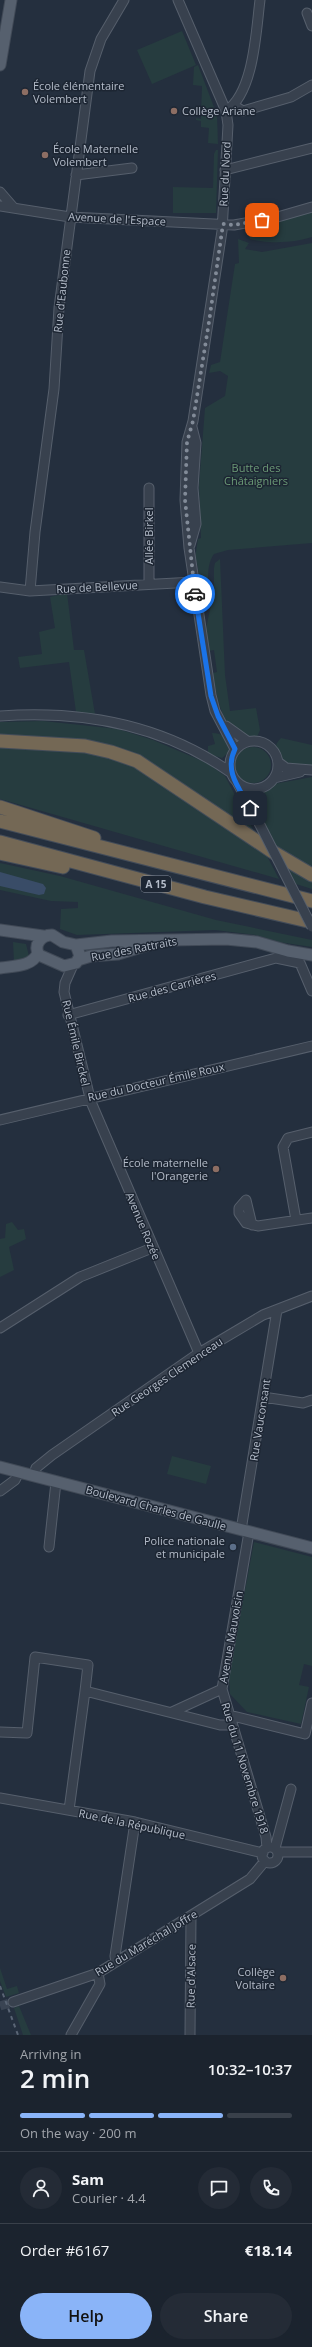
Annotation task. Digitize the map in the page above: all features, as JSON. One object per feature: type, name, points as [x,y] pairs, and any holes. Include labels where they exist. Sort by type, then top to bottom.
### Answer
[{"type":"highway","points":[[0,741],[85,746],[111,752],[137,761],[273,852],[312,875]]},
{"type":"highway","points":[[0,807],[189,868]]},
{"type":"highway","name":"A 15","points":[[0,821],[189,868],[312,901]]},
{"type":"highway","name":"A 15","points":[[0,842],[205,897],[312,922]]},
{"type":"highway","points":[[0,853],[205,897]]},
{"type":"main road","points":[[0,65],[11,0]]},
{"type":"main road","points":[[0,930],[43,936],[52,935],[63,942],[76,945],[79,952],[76,963],[64,966],[38,952],[26,941],[0,937]]},
{"type":"main road","points":[[0,968],[26,964],[33,961],[38,952],[38,942],[43,936]]},
{"type":"main road","name":"Rue des Rattraits","points":[[76,963],[90,956],[110,955],[151,945],[190,939]]},
{"type":"main road","name":"Rue des Rattraits","points":[[76,945],[112,941],[190,939],[246,941],[312,955]]},
{"type":"main road","name":"Boulevard Charles de Gaulle","points":[[0,1467],[312,1548]]},
{"type":"street","name":"Rue d'Eaubonne","points":[[30,591],[35,532],[54,389],[59,308],[90,71],[101,39],[124,0]]},
{"type":"street","name":"Rue du Nord","points":[[178,0],[226,111],[228,125],[223,224],[192,427],[196,443],[193,488],[196,524],[189,548],[211,696],[215,711],[235,749]]},
{"type":"street","points":[[226,111],[233,104],[244,87],[252,54],[260,0]]},
{"type":"street","points":[[307,13],[312,26]]},
{"type":"street","points":[[228,125],[233,116],[243,111],[291,97],[312,85]]},
{"type":"street","points":[[233,104],[243,111]]},
{"type":"street","points":[[225,170],[312,148]]},
{"type":"street","points":[[76,175],[132,168]]},
{"type":"street","points":[[0,192],[13,207]]},
{"type":"street","name":"Avenue de l'Espace","points":[[0,206],[70,217],[234,225],[274,218],[312,207]]},
{"type":"street","name":"Allée Birkel","points":[[149,488],[149,583]]},
{"type":"street","name":"Rue de Bellevue","points":[[0,587],[30,591],[149,583],[194,582]]},
{"type":"street","points":[[0,716],[44,714],[82,716],[119,723],[154,733],[210,758],[230,772],[237,782],[312,927]]},
{"type":"street","points":[[223,724],[247,741]]},
{"type":"street","points":[[230,772],[230,759],[235,749],[247,741],[256,741],[270,746],[275,753],[278,762],[274,778],[269,784],[255,789],[245,787],[237,782]]},
{"type":"street","points":[[210,758],[230,759]]},
{"type":"street","points":[[278,762],[286,768],[310,770]]},
{"type":"street","points":[[274,778],[310,770]]},
{"type":"street","points":[[250,808],[251,797],[255,789]]},
{"type":"street","name":"Rue des Carrières","points":[[68,1015],[276,958],[300,963],[312,991]]},
{"type":"street","name":"Rue Émile Birckel","points":[[76,963],[64,988],[68,1015],[89,1098]]},
{"type":"street","name":"Rue du Docteur Émile Roux","points":[[0,1120],[312,1046]]},
{"type":"street","name":"Avenue Rozée","points":[[89,1098],[152,1248],[199,1353]]},
{"type":"street","points":[[296,1220],[283,1147],[288,1138],[312,1132]]},
{"type":"street","points":[[252,1225],[258,1226],[312,1218]]},
{"type":"street","points":[[0,1328],[80,1277],[152,1248]]},
{"type":"street","name":"Rue Georges Clemenceau","points":[[33,1476],[36,1468],[52,1455],[199,1353],[253,1321],[312,1296]]},
{"type":"street","name":"Rue Vauconsant","points":[[245,1531],[277,1310]]},
{"type":"street","points":[[264,1397],[303,1403],[312,1400]]},
{"type":"street","points":[[0,1491],[15,1480],[19,1472]]},
{"type":"street","points":[[49,1547],[56,1482]]},
{"type":"street","name":"Avenue Mauvoisin","points":[[172,1712],[222,1689],[245,1531]]},
{"type":"street","points":[[0,1732],[27,1733],[34,1657],[88,1665],[69,1810]]},
{"type":"street","name":"Rue du 11 Novembre 1918","points":[[222,1689],[266,1837],[269,1852]]},
{"type":"street","points":[[85,1691],[220,1725],[232,1725]]},
{"type":"street","points":[[229,1715],[305,1734],[312,1703]]},
{"type":"street","points":[[291,1789],[269,1852],[312,1852]]},
{"type":"street","name":"Rue de la République","points":[[0,1798],[135,1822],[269,1852]]},
{"type":"street","points":[[116,1962],[115,1956],[135,1822]]},
{"type":"street","name":"Rue du Maréchal Joffre","points":[[13,2002],[98,1973],[250,1879],[269,1852]]},
{"type":"street","name":"Rue d'Alsace","points":[[190,2035],[191,1916]]},
{"type":"street","points":[[71,2035],[100,1984],[98,1973]]},
{"type":"green space","points":[[182,31],[196,65],[152,84],[137,50]]},
{"type":"green space","points":[[198,65],[217,115],[218,144],[208,143],[209,128],[201,127],[201,121],[196,120],[196,118],[201,119],[202,86],[193,85],[194,67]]},
{"type":"green space","points":[[216,150],[218,150],[216,213],[173,213],[173,187],[213,188],[214,154]]},
{"type":"green space","points":[[312,210],[312,237],[305,239],[289,242],[258,241],[250,239],[245,225]]},
{"type":"green space","name":"Butte des Châtaigniers","points":[[238,239],[249,243],[245,249],[262,252],[312,243],[312,543],[228,550],[214,554],[208,575],[208,596],[203,610],[198,567],[195,558],[198,539],[201,538],[199,485],[205,408],[225,396],[228,376],[220,371],[209,373],[211,365],[220,362],[235,264],[239,263]]},
{"type":"green space","points":[[220,559],[225,675],[230,711],[256,708],[260,730],[257,737],[246,737],[237,733],[229,726],[216,693],[213,673],[217,672],[214,650],[208,651],[206,629],[214,590],[215,563]]},
{"type":"green space","points":[[67,593],[74,650],[84,650],[95,714],[76,712],[69,662],[20,668],[18,657],[42,654],[39,632],[55,628],[50,597]]},
{"type":"green space","points":[[43,721],[118,729],[153,740],[207,763],[225,776],[279,879],[0,799],[0,722]]},
{"type":"green space","points":[[212,733],[220,734],[228,740],[229,752],[222,758],[208,754],[208,746],[215,744]]},
{"type":"green space","points":[[281,738],[312,745],[312,766],[293,767],[282,763],[276,750],[278,741]]},
{"type":"green space","points":[[253,747],[263,750],[268,755],[271,765],[268,775],[263,780],[253,783],[243,780],[238,775],[235,765],[238,755],[243,750]]},
{"type":"green space","points":[[312,777],[312,869],[279,852],[255,803],[255,798],[274,784]]},
{"type":"green space","points":[[0,863],[60,876],[216,920],[312,940],[312,947],[279,942],[256,935],[215,930],[77,935],[60,929],[61,909],[78,908],[78,902],[51,901],[0,890]]},
{"type":"green space","points":[[286,865],[312,880],[312,889],[296,884]]},
{"type":"green space","points":[[13,942],[26,944],[29,956],[23,960],[14,962]]},
{"type":"green space","points":[[12,1222],[18,1230],[24,1229],[26,1239],[9,1247],[14,1270],[0,1277],[0,1239],[5,1238],[6,1224]]},
{"type":"green space","points":[[172,1456],[211,1466],[206,1484],[167,1474]]},
{"type":"green space","points":[[254,1542],[312,1557],[312,1666],[304,1664],[299,1685],[309,1687],[301,1724],[247,1712],[230,1694],[229,1676]]},
{"type":"green space","points":[[0,1968],[7,1989],[17,1986],[19,1993],[6,1997],[0,1981]]},
{"type":"green space","points":[[19,2006],[31,2035],[23,2035],[14,2008]]},
{"type":"water","points":[[0,872],[43,884],[46,888],[44,894],[39,895],[0,886]]},
{"type":"tunnel","points":[[0,2006],[13,2002]]},
{"type":"railway","points":[[0,1986],[18,2035]]},
{"type":"way so far","points":[[195,594],[189,548],[184,488],[187,442],[193,421],[223,224],[234,225],[262,220]]},
{"type":"place","name":"École élémentaire Volembert","points":[[25,92]]},
{"type":"place","name":"Collège Ariane","points":[[174,111]]},
{"type":"place","name":"École Maternelle Volembert","points":[[45,155]]},
{"type":"place","name":"École maternelle l'Orangerie","points":[[216,1169]]},
{"type":"place","name":"Police nationale et municipale","points":[[233,1547]]},
{"type":"place","name":"Collège Voltaire","points":[[283,1978]]},
{"type":"route","points":[[195,594],[211,696],[215,711],[231,738],[235,749],[230,759],[230,772],[237,782],[250,808]]}]
